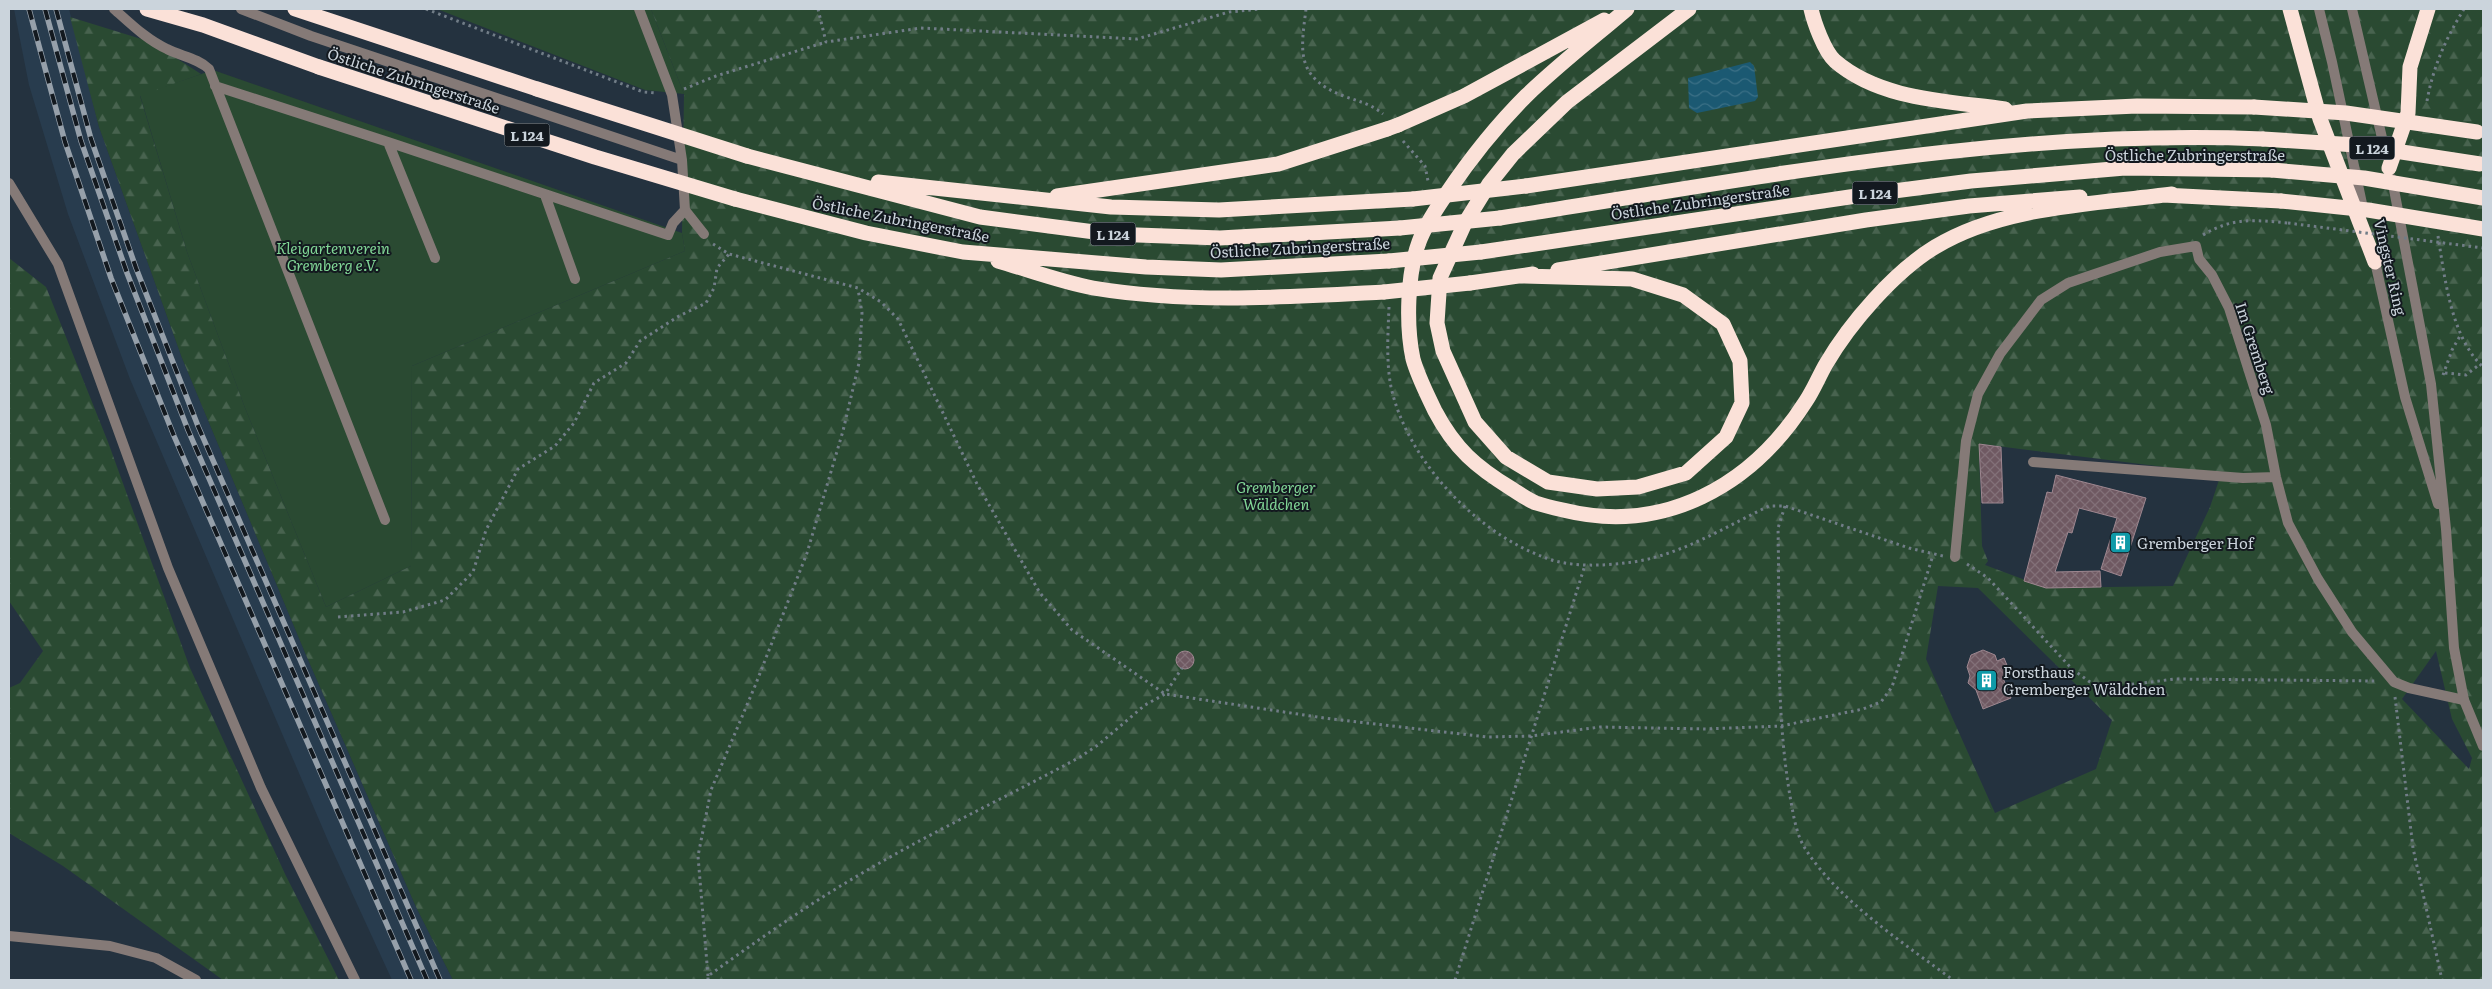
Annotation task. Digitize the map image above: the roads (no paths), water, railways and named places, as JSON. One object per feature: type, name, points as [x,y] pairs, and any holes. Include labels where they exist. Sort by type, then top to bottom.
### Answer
[{"type":"highway","name":"Östliche Zubringerstraße","points":[[147,9],[203,25],[319,67],[595,158],[795,216],[866,233],[963,252],[1146,267],[1221,270],[1389,261],[1481,252],[1863,195],[1972,181],[2125,168],[2272,170],[2364,178],[2483,198]]},
{"type":"highway","name":"Östliche Zubringerstraße","points":[[295,9],[747,156],[980,217],[1110,234],[1220,238],[1400,228],[1500,218],[1864,162],[2003,146],[2132,138],[2214,137],[2356,145],[2482,164]]},
{"type":"highway","points":[[1039,198],[1278,164],[1393,127],[1464,96],[1626,9]]},
{"type":"highway","points":[[1626,9],[1526,96],[1476,153],[1435,211],[1419,241],[1411,277],[1410,334],[1414,360],[1424,388],[1445,429],[1478,468],[1534,503],[1593,517],[1647,515],[1688,504],[1728,484],[1775,441],[1806,402],[1827,362],[1865,308],[1900,275],[1935,247],[1976,228],[2021,213],[2172,194]]},
{"type":"highway","points":[[1524,276],[1632,279],[1683,295],[1723,324],[1740,361],[1742,403],[1726,437],[1686,473],[1638,487],[1597,489],[1548,482],[1506,457],[1475,422],[1443,351],[1437,322],[1440,278],[1465,222],[1489,184],[1507,162],[1566,102],[1689,9]]},
{"type":"highway","points":[[1811,9],[1814,24],[1833,59],[1867,83],[1919,97],[2027,111]]},
{"type":"highway","points":[[2290,9],[2320,119],[2375,262]]},
{"type":"highway","points":[[2389,168],[2408,113],[2410,67],[2428,9]]},
{"type":"highway","points":[[831,177],[1111,207],[1219,210],[1413,199],[1526,186],[2027,111],[2137,106],[2254,107],[2346,113],[2480,133]]},
{"type":"highway","points":[[963,252],[1092,288],[1151,294],[1289,297],[1384,292],[1470,283],[1524,276],[1866,220],[1969,206],[2054,198],[2172,194],[2281,201],[2368,210],[2483,229]]},
{"type":"street","points":[[114,9],[143,34],[166,49],[203,64],[209,69],[385,520]]},
{"type":"street","points":[[241,9],[311,36],[682,160]]},
{"type":"street","points":[[639,9],[672,95],[682,160],[685,210],[704,234]]},
{"type":"street","name":"Vingster Ring","points":[[2319,9],[2405,398],[2446,529]]},
{"type":"street","name":"Vingster Ring","points":[[2352,9],[2389,168],[2431,384],[2446,529],[2454,648],[2464,700],[2483,746]]},
{"type":"street","points":[[215,86],[668,236],[673,223],[685,210]]},
{"type":"street","points":[[388,142],[435,258]]},
{"type":"street","points":[[9,183],[58,264],[168,568],[261,788],[355,980]]},
{"type":"street","points":[[545,195],[575,279]]},
{"type":"street","name":"Im Gremberg","points":[[1955,557],[1966,441],[1978,394],[2000,354],[2041,300],[2068,283],[2160,252],[2196,246],[2199,259],[2212,276],[2229,308],[2266,425],[2276,477],[2288,523],[2318,579],[2352,632],[2394,682],[2409,688],[2464,700]]},
{"type":"street","points":[[2033,462],[2243,478],[2276,477]]},
{"type":"street","points":[[9,936],[110,946],[156,958],[196,980]]},
{"type":"water","points":[[1750,62],[1754,66],[1758,97],[1755,101],[1697,113],[1689,108],[1688,78]]},
{"type":"railway","points":[[29,9],[65,142],[111,278],[174,436],[411,980]]},
{"type":"railway","points":[[45,9],[81,141],[127,273],[188,430],[427,980]]},
{"type":"railway","points":[[56,9],[91,139],[136,268],[198,426],[440,980]]},
{"type":"place","name":"Gremberger Hof","points":[[2121,542]]},
{"type":"place","name":"Forsthaus Gremberger Wäldchen","points":[[1987,680]]},
{"type":"park label","name":"Kleigartenverein Gremberg e.V.","points":[[333,256]]},
{"type":"park label","name":"Gremberger Wäldchen","points":[[1276,494]]}]
